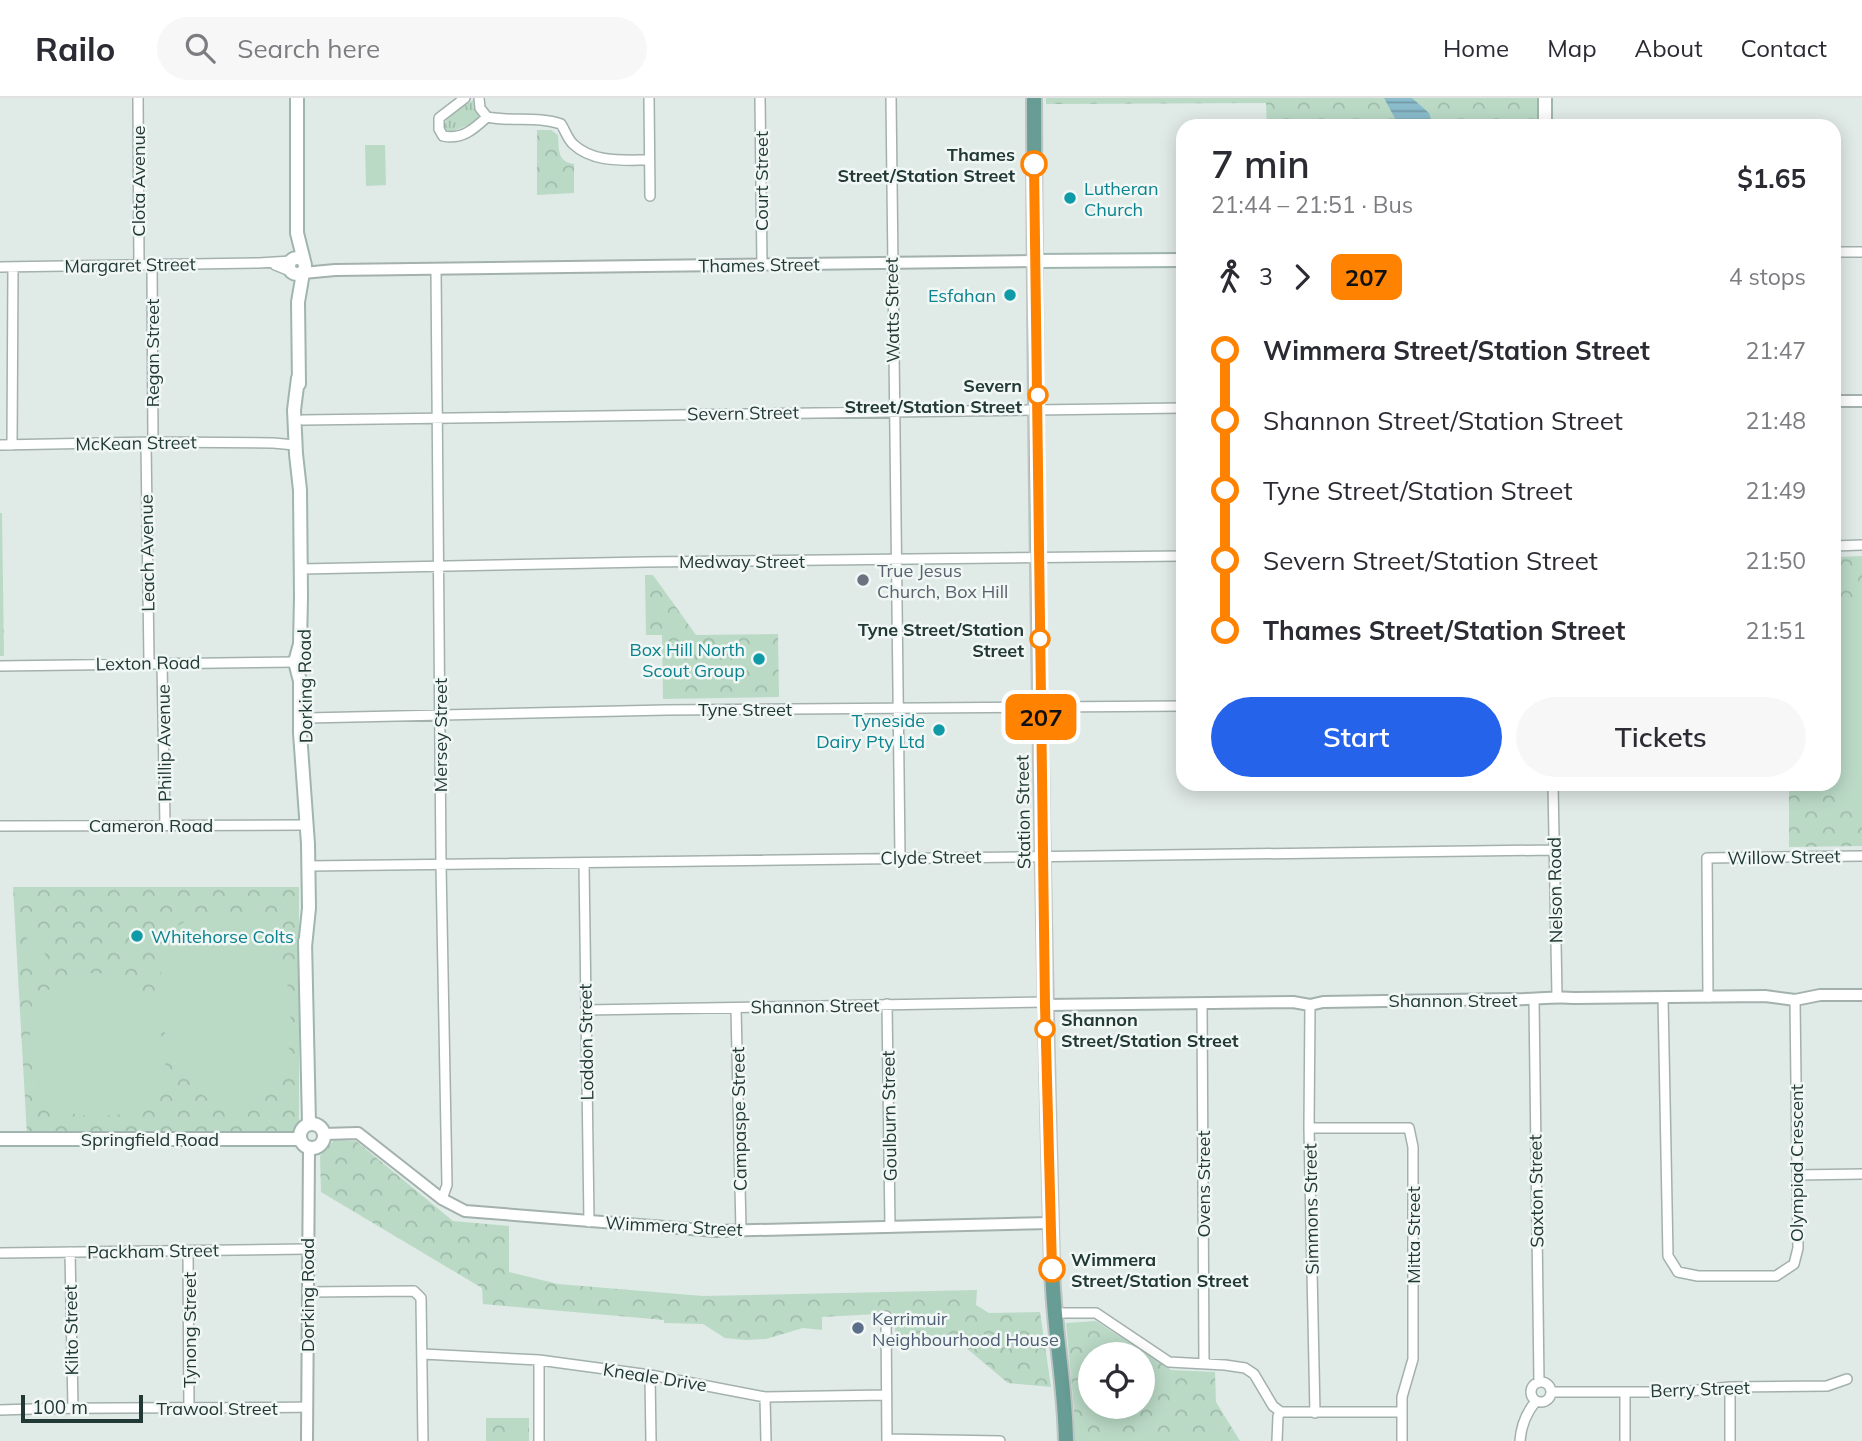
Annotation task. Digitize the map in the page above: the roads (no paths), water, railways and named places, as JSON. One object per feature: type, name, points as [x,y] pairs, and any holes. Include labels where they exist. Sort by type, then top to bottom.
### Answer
[{"type":"main road","name":"Dorking Road","points":[[297,98],[298,379],[303,420],[300,490]]},
{"type":"main road","name":"Station Street","points":[[1034,98],[1045,1004],[1052,1270],[1066,1441]]},
{"type":"main road","points":[[1545,98],[1545,119]]},
{"type":"main road","name":"Thames Street","points":[[1036,261],[1176,260]]},
{"type":"main road","name":"Dorking Road","points":[[298,379],[294,410],[300,490],[301,597],[300,644],[295,662],[300,681],[300,733],[304,775]]},
{"type":"main road","name":"Dorking Road","points":[[301,597],[307,639],[303,663],[307,680],[304,825],[309,866],[305,906]]},
{"type":"main road","name":"Dorking Road","points":[[304,825],[300,841],[305,906],[309,1124]]},
{"type":"main road","points":[[309,1124],[320,1127],[324,1134],[321,1144],[314,1149],[304,1144],[302,1128],[309,1124]]},
{"type":"main road","name":"Springfield Road","points":[[0,1139],[304,1144]]},
{"type":"street","name":"Clota Avenue","points":[[138,98],[138,264]]},
{"type":"street","points":[[466,98],[439,118],[439,129],[443,136],[453,138],[470,131],[487,117]]},
{"type":"street","points":[[479,98],[480,108],[487,117],[506,121],[551,121],[561,124],[574,145],[589,154],[608,160],[648,160]]},
{"type":"street","points":[[649,98],[650,196]]},
{"type":"street","name":"Court Street","points":[[761,98],[762,265]]},
{"type":"street","name":"Watts Street","points":[[891,98],[900,857]]},
{"type":"street","points":[[1841,252],[1862,252]]},
{"type":"street","name":"Thames Street","points":[[297,267],[335,270],[436,270],[1036,261]]},
{"type":"street","name":"Margaret Street","points":[[0,267],[259,263],[297,267]]},
{"type":"street","name":"Regan Street","points":[[149,443],[152,264]]},
{"type":"street","points":[[12,445],[13,267]]},
{"type":"street","name":"Mersey Street","points":[[436,270],[441,864],[447,1185],[442,1199]]},
{"type":"street","points":[[1841,401],[1862,401]]},
{"type":"street","name":"Severn Street","points":[[303,420],[1176,408]]},
{"type":"street","name":"McKean Street","points":[[0,445],[295,442]]},
{"type":"street","name":"Leach Avenue","points":[[149,443],[149,662]]},
{"type":"street","points":[[1841,546],[1862,545]]},
{"type":"street","name":"Medway Street","points":[[301,569],[1176,556]]},
{"type":"street","name":"Phillip Avenue","points":[[162,662],[165,824]]},
{"type":"street","name":"Lexton Road","points":[[0,666],[295,662]]},
{"type":"street","name":"Tyne Street","points":[[307,718],[440,714],[1176,706]]},
{"type":"street","name":"Nelson Road","points":[[1553,791],[1557,996]]},
{"type":"street","name":"Cameron Road","points":[[0,826],[304,825]]},
{"type":"street","name":"Clyde Street","points":[[309,866],[1554,850]]},
{"type":"street","name":"Willow Street","points":[[1708,997],[1707,858],[1862,856]]},
{"type":"street","name":"Loddon Street","points":[[584,863],[589,1222]]},
{"type":"street","name":"Shannon Street","points":[[586,1010],[887,1004],[1293,1002],[1310,1005],[1336,1002],[1534,1000],[1557,996],[1765,996],[1795,1000],[1820,995],[1862,995]]},
{"type":"street","name":"Olympiad Crescent","points":[[1663,997],[1668,1256],[1678,1272],[1698,1276],[1776,1276],[1794,1264],[1798,1248],[1795,1000]]},
{"type":"street","name":"Saxton Street","points":[[1534,1000],[1539,1382]]},
{"type":"street","name":"Goulburn Street","points":[[887,1004],[890,1227]]},
{"type":"street","name":"Ovens Street","points":[[1202,1004],[1204,1364]]},
{"type":"street","name":"Simmons Street","points":[[1310,1005],[1309,1128],[1315,1413]]},
{"type":"street","name":"Campaspe Street","points":[[736,1008],[741,1230]]},
{"type":"street","name":"Mitta Street","points":[[1309,1128],[1409,1128],[1413,1147],[1413,1359],[1402,1397],[1402,1441]]},
{"type":"street","name":"Wimmera Street","points":[[324,1134],[358,1133],[442,1199],[465,1211],[716,1231],[1051,1223]]},
{"type":"street","name":"Dorking Road","points":[[304,1144],[307,1441]]},
{"type":"street","points":[[1797,1175],[1862,1174]]},
{"type":"street","name":"Packham Street","points":[[0,1253],[307,1250]]},
{"type":"street","name":"Tynong Street","points":[[188,1251],[189,1409]]},
{"type":"street","name":"Kilto Street","points":[[69,1252],[73,1408]]},
{"type":"street","points":[[307,1292],[414,1291],[421,1298],[423,1441]]},
{"type":"street","points":[[1056,1313],[1096,1313],[1169,1362],[1245,1368],[1254,1374],[1273,1406],[1282,1412],[1401,1412]]},
{"type":"street","points":[[886,1316],[887,1440],[1000,1441]]},
{"type":"street","name":"Kneale Drive","points":[[423,1354],[539,1360],[650,1375],[765,1397],[886,1395]]},
{"type":"street","points":[[539,1360],[539,1441]]},
{"type":"street","points":[[650,1375],[651,1441]]},
{"type":"street","name":"Berry Street","points":[[1551,1391],[1680,1392],[1730,1387],[1827,1386],[1847,1379]]},
{"type":"street","points":[[1520,1441],[1527,1411],[1536,1401],[1548,1400],[1551,1391],[1548,1384],[1539,1382],[1532,1387],[1531,1392],[1536,1401]]},
{"type":"street","points":[[1730,1387],[1730,1441]]},
{"type":"street","points":[[1625,1392],[1625,1441]]},
{"type":"street","points":[[765,1397],[766,1441]]},
{"type":"street","name":"Trawool Street","points":[[0,1410],[307,1407]]},
{"type":"street","points":[[1276,1441],[1278,1416],[1282,1412]]},
{"type":"water","points":[[1384,98],[1412,98],[1429,113],[1431,119],[1395,119]]},
{"type":"place","name":"Thames Street/Station Street","points":[[1034,164]]},
{"type":"place","name":"Lutheran Church","points":[[1070,198]]},
{"type":"place","name":"Esfahan","points":[[1010,295]]},
{"type":"place","name":"Severn Street/Station Street","points":[[1038,395]]},
{"type":"place","name":"True Jesus Church, Box Hill","points":[[863,580]]},
{"type":"place","name":"Tyne Street/Station Street","points":[[1040,639]]},
{"type":"place","name":"Box Hill North Scout Group","points":[[759,659]]},
{"type":"place","name":"Tyneside Dairy Pty Ltd","points":[[939,730]]},
{"type":"place","name":"Whitehorse Colts","points":[[137,936]]},
{"type":"place","name":"Shannon Street/Station Street","points":[[1045,1029]]},
{"type":"place","name":"Wimmera Street/Station Street","points":[[1052,1269]]},
{"type":"place","name":"Kerrimuir Neighbourhood House","points":[[858,1328]]}]
